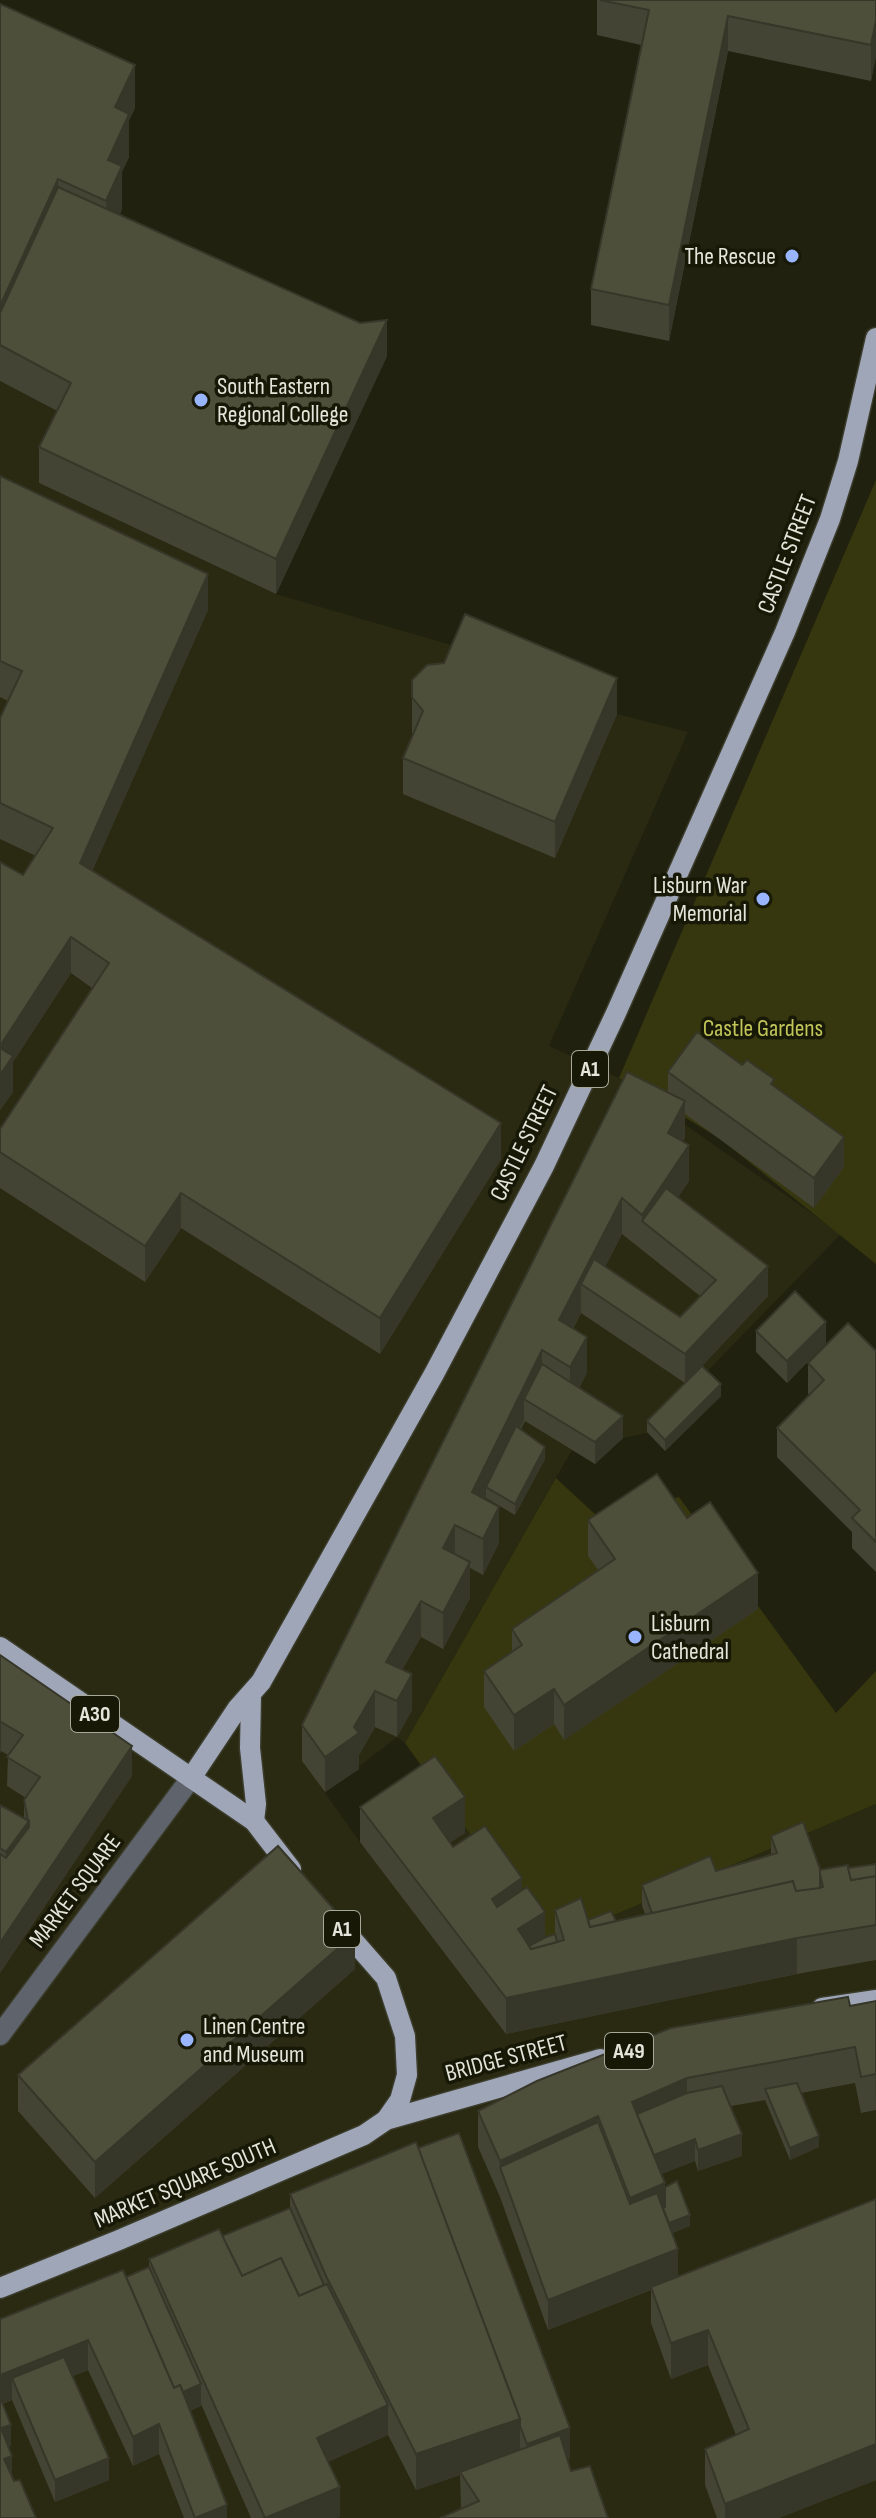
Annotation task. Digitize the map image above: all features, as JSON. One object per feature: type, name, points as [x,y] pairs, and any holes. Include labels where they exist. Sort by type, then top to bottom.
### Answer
[{"type":"main road","name":"CASTLE STREET","points":[[191,1778],[237,1709],[261,1682],[434,1374],[544,1166],[616,1013],[785,632],[830,519],[848,461],[876,338]]},
{"type":"main road","name":"A30","points":[[0,1647],[191,1778]]},
{"type":"main road","points":[[251,1696],[250,1748],[256,1804],[254,1821]]},
{"type":"main road","name":"A1","points":[[191,1778],[254,1821],[307,1888]]},
{"type":"main road","name":"A1","points":[[327,1911],[386,1978],[405,2036],[407,2075],[400,2100],[386,2120]]},
{"type":"main road","points":[[805,2010],[876,2000]]},
{"type":"main road","name":"BRIDGE STREET","points":[[386,2120],[619,2054]]},
{"type":"main road","name":"MARKET SQUARE SOUTH","points":[[0,2288],[364,2135],[386,2120]]},
{"type":"street","name":"MARKET SQUARE","points":[[0,2035],[191,1778]]},
{"type":"shaded area","points":[[0,381],[71,419],[39,483],[276,594],[465,649],[617,714],[688,732],[549,1046],[619,1078],[841,1234],[647,1433],[623,1438],[595,1464],[572,1450],[405,1743],[397,1737],[325,1793],[360,1842],[438,1789],[548,1943],[876,1804],[876,2518],[0,2518]]},
{"type":"green space","name":"Castle Gardens","points":[[876,480],[876,1264],[719,1138],[619,1078]]},
{"type":"green space","points":[[556,1478],[599,1518],[679,1497],[836,1713],[876,1671],[876,1804],[548,1943],[405,1743]]},
{"type":"building","points":[[600,0],[876,0],[871,45],[728,16],[669,305],[591,289],[649,10]]},
{"type":"building","points":[[0,4],[135,65],[115,107],[129,114],[108,160],[122,166],[106,201],[58,179],[0,306]]},
{"type":"building","name":"South Eastern Regional College","points":[[58,187],[360,323],[387,320],[276,559],[39,447],[71,383],[0,345],[0,313]]},
{"type":"building","points":[[0,476],[208,574],[80,863],[501,1123],[380,1318],[181,1193],[145,1246],[0,1152],[0,1129],[109,963],[71,937],[0,1046],[0,862],[23,875],[53,828],[0,803],[0,718],[22,671],[0,661]]},
{"type":"building","points":[[465,614],[617,678],[555,822],[403,758],[423,711],[412,697],[412,680],[427,665],[444,663]]},
{"type":"building","points":[[697,1032],[742,1065],[747,1060],[774,1079],[771,1084],[844,1137],[814,1178],[668,1072]]},
{"type":"building","points":[[0,1048],[13,1056],[0,1075]]},
{"type":"building","points":[[627,1072],[685,1101],[668,1133],[689,1145],[642,1215],[622,1198],[559,1320],[587,1337],[570,1367],[542,1350],[472,1492],[499,1507],[483,1539],[455,1525],[443,1548],[470,1562],[443,1613],[421,1601],[386,1662],[412,1674],[397,1701],[375,1691],[354,1727],[359,1733],[325,1757],[302,1725]]},
{"type":"building","points":[[666,1188],[768,1266],[685,1354],[581,1284],[594,1259],[680,1317],[716,1280],[642,1221]]},
{"type":"building","points":[[795,1291],[826,1322],[787,1361],[756,1331]]},
{"type":"building","points":[[848,1323],[876,1351],[876,1542],[852,1518],[860,1510],[777,1428],[824,1380],[808,1363]]},
{"type":"building","points":[[542,1364],[623,1416],[595,1442],[524,1399]]},
{"type":"building","points":[[702,1366],[721,1384],[665,1440],[647,1421]]},
{"type":"building","points":[[516,1426],[545,1447],[515,1504],[486,1487]]},
{"type":"building","name":"Lisburn Cathedral","points":[[657,1474],[687,1518],[710,1502],[758,1573],[564,1705],[554,1689],[514,1715],[484,1671],[522,1645],[512,1629],[615,1559],[588,1520]]},
{"type":"building","points":[[0,1655],[132,1746],[0,1943],[0,1854],[6,1858],[29,1827],[24,1800],[40,1777],[7,1757],[23,1735],[0,1723]]},
{"type":"building","points":[[435,1756],[465,1797],[433,1818],[453,1847],[485,1826],[522,1878],[492,1899],[497,1907],[527,1887],[545,1912],[518,1929],[531,1949],[564,1940],[555,1910],[581,1898],[590,1927],[793,1881],[796,1891],[823,1887],[819,1870],[848,1865],[851,1880],[876,1876],[876,1925],[797,1938],[506,1998],[360,1807]]},
{"type":"building","points":[[0,1805],[29,1821],[6,1852],[0,1848]]},
{"type":"building","points":[[803,1822],[820,1869],[820,1888],[796,1891],[793,1881],[652,1913],[642,1885],[710,1856],[716,1871],[777,1853],[771,1836]]},
{"type":"building","name":"Linen Centre and Museum","points":[[278,1846],[355,1933],[95,2162],[18,2075]]},
{"type":"building","points":[[876,1864],[876,1876],[851,1880],[848,1868]]},
{"type":"building","points":[[611,1911],[616,1921],[590,1927],[588,1920]]},
{"type":"building","points":[[555,1934],[557,1942],[531,1949],[529,1946],[546,1937]]},
{"type":"building","points":[[848,1997],[850,2006],[876,2001],[876,2074],[861,2077],[855,2047],[687,2078],[632,2102],[665,2183],[630,2198],[598,2116],[500,2161],[478,2111],[537,2081],[671,2028]]},
{"type":"building","points":[[797,2083],[819,2136],[790,2148],[765,2089]]},
{"type":"building","points":[[722,2086],[742,2134],[698,2150],[695,2139],[654,2155],[637,2114],[687,2093]]},
{"type":"building","points":[[598,2122],[630,2204],[657,2193],[678,2249],[548,2300],[500,2167]]},
{"type":"building","points":[[459,2133],[570,2428],[527,2444],[418,2148]]},
{"type":"building","points":[[416,2142],[520,2419],[416,2454],[327,2278],[290,2194]]},
{"type":"building","points":[[677,2181],[690,2215],[669,2223],[663,2208],[665,2187]]},
{"type":"building","points":[[876,2199],[876,2444],[725,2504],[705,2449],[749,2429],[708,2330],[671,2343],[651,2287]]},
{"type":"building","points":[[290,2208],[324,2285],[299,2296],[281,2258],[242,2276],[222,2236]]},
{"type":"building","points":[[219,2229],[242,2276],[281,2258],[299,2296],[327,2284],[388,2405],[317,2438],[340,2487],[265,2518],[149,2259]]},
{"type":"building","points":[[149,2267],[201,2384],[183,2392],[180,2385],[174,2388],[126,2277]]},
{"type":"building","points":[[123,2270],[174,2388],[180,2385],[227,2505],[195,2518],[159,2424],[133,2437],[88,2340],[0,2375],[0,2319]]},
{"type":"building","points":[[64,2357],[109,2458],[55,2480],[12,2378]]},
{"type":"building","points":[[0,2397],[11,2425],[1,2428],[12,2456],[4,2459],[14,2481],[20,2480],[36,2518],[0,2518]]},
{"type":"building","points":[[560,2435],[571,2471],[590,2466],[608,2518],[440,2518],[479,2501],[460,2472]]},
{"type":"place","name":"The Rescue","points":[[792,256]]},
{"type":"place","name":"South Eastern Regional College","points":[[201,400]]},
{"type":"place","name":"Lisburn War Memorial","points":[[763,899]]},
{"type":"place","name":"Lisburn Cathedral","points":[[635,1637]]},
{"type":"place","name":"Linen Centre and Museum","points":[[187,2040]]}]
